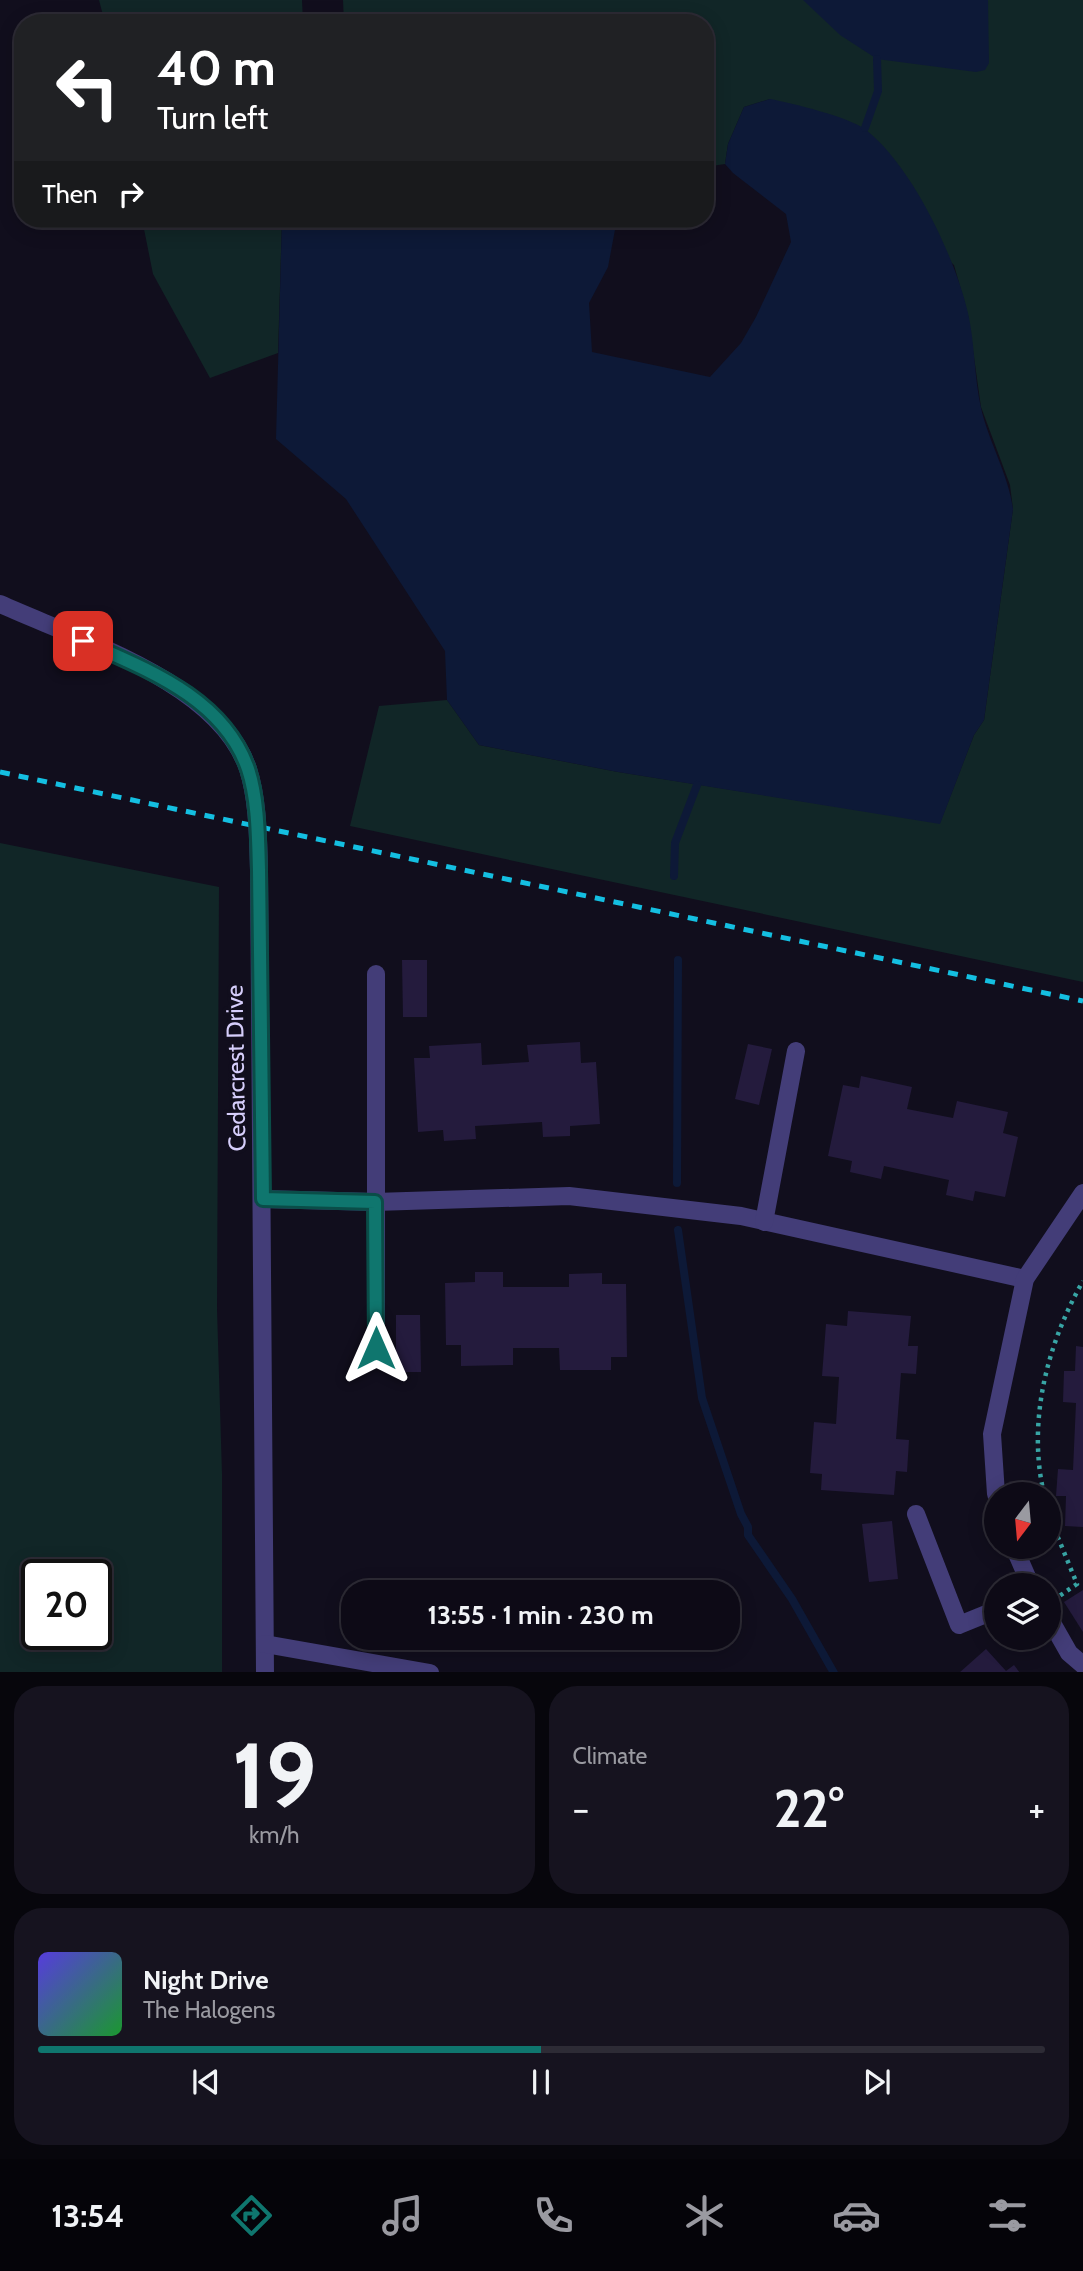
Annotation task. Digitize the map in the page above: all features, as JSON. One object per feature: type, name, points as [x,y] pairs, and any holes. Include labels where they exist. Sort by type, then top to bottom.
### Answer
[{"type":"street","name":"Cedarcrest Drive","points":[[0,604],[147,670],[190,695],[234,742],[248,769],[257,828],[259,870],[265,1672]]},
{"type":"street","points":[[376,974],[376,1348]]},
{"type":"street","points":[[764,1222],[796,1052]]},
{"type":"street","points":[[995,1482],[992,1434],[1025,1279],[1083,1193]]},
{"type":"street","points":[[263,1199],[375,1202],[569,1196],[764,1222],[1025,1279]]},
{"type":"street","points":[[916,1514],[959,1625],[984,1616]]},
{"type":"street","points":[[1061,1639],[1069,1653],[1083,1665]]},
{"type":"street","points":[[265,1644],[402,1670],[430,1672]]},
{"type":"path","points":[[1043,1482],[1039,1441],[1049,1355],[1065,1312],[1083,1281]]},
{"type":"path","points":[[1061,1545],[1077,1584],[1061,1594]]},
{"type":"green space","points":[[99,0],[302,0],[303,14],[103,14]]},
{"type":"green space","points":[[343,0],[1083,0],[1083,982],[350,826],[379,706],[447,700],[479,745],[618,772],[940,823],[974,735],[984,720],[1013,509],[1010,485],[981,407],[968,315],[954,265],[770,99],[744,107],[728,144],[725,164],[714,166],[714,14],[344,14]]},
{"type":"green space","points":[[144,228],[282,228],[278,353],[210,378],[153,274]]},
{"type":"green space","points":[[0,843],[219,887],[217,1309],[222,1474],[222,1672],[0,1672]]},
{"type":"water","points":[[803,0],[988,0],[989,63],[985,70],[976,72],[877,59],[840,35]]},
{"type":"water","points":[[770,99],[847,120],[866,130],[900,166],[915,189],[942,240],[962,291],[972,337],[981,408],[1007,483],[1013,509],[984,720],[974,735],[940,824],[618,772],[479,745],[447,700],[445,651],[346,499],[276,439],[282,228],[615,228],[608,267],[589,303],[592,352],[710,377],[741,343],[791,242],[786,214],[725,164],[728,144],[744,107]]},
{"type":"building","points":[[402,960],[427,960],[427,1017],[403,1017]]},
{"type":"building","points":[[580,1042],[581,1063],[596,1062],[600,1124],[570,1126],[570,1136],[543,1137],[542,1122],[475,1126],[476,1139],[444,1141],[443,1130],[418,1132],[414,1058],[430,1058],[429,1046],[481,1043],[482,1065],[529,1062],[527,1045]]},
{"type":"building","points":[[748,1044],[772,1049],[759,1105],[735,1099]]},
{"type":"building","points":[[861,1076],[912,1087],[907,1109],[953,1118],[957,1101],[1008,1112],[1003,1133],[1018,1137],[1005,1197],[975,1191],[973,1201],[946,1195],[949,1180],[884,1166],[881,1179],[850,1172],[852,1161],[828,1156],[843,1085],[859,1088]]},
{"type":"building","points":[[475,1272],[503,1272],[503,1287],[569,1287],[569,1274],[602,1273],[602,1284],[626,1284],[627,1357],[611,1357],[611,1370],[560,1370],[559,1348],[513,1348],[513,1365],[461,1366],[461,1345],[446,1345],[445,1283],[475,1282]]},
{"type":"building","points":[[848,1311],[911,1316],[908,1346],[918,1346],[916,1374],[901,1373],[896,1439],[909,1440],[907,1472],[896,1471],[894,1495],[821,1490],[822,1474],[810,1473],[814,1422],[836,1424],[839,1377],[822,1376],[826,1324],[847,1326]]},
{"type":"building","points":[[396,1315],[420,1315],[421,1372],[396,1372]]},
{"type":"building","points":[[1076,1346],[1083,1347],[1083,1527],[1065,1526],[1066,1496],[1061,1496],[1061,1482],[1057,1482],[1058,1469],[1073,1470],[1076,1403],[1063,1402],[1064,1371],[1075,1371]]},
{"type":"building","points":[[892,1521],[898,1579],[869,1582],[862,1524]]},
{"type":"building","points":[[1083,1590],[1083,1632],[1064,1602]]},
{"type":"building","points":[[987,1650],[1006,1671],[1014,1665],[1019,1672],[960,1672]]},
{"type":"waterway","points":[[865,128],[878,91],[877,59]]},
{"type":"waterway","points":[[674,876],[675,843],[697,785]]},
{"type":"waterway","points":[[677,1183],[678,960]]},
{"type":"waterway","points":[[678,1230],[702,1398],[741,1514],[748,1527],[748,1535],[792,1599],[833,1672]]},
{"type":"railway","points":[[0,772],[1083,1001]]},
{"type":"route","points":[[83,641],[147,670],[190,695],[214,716],[234,742],[248,769],[257,828],[259,870],[263,1199],[375,1202],[376,1348]]}]
